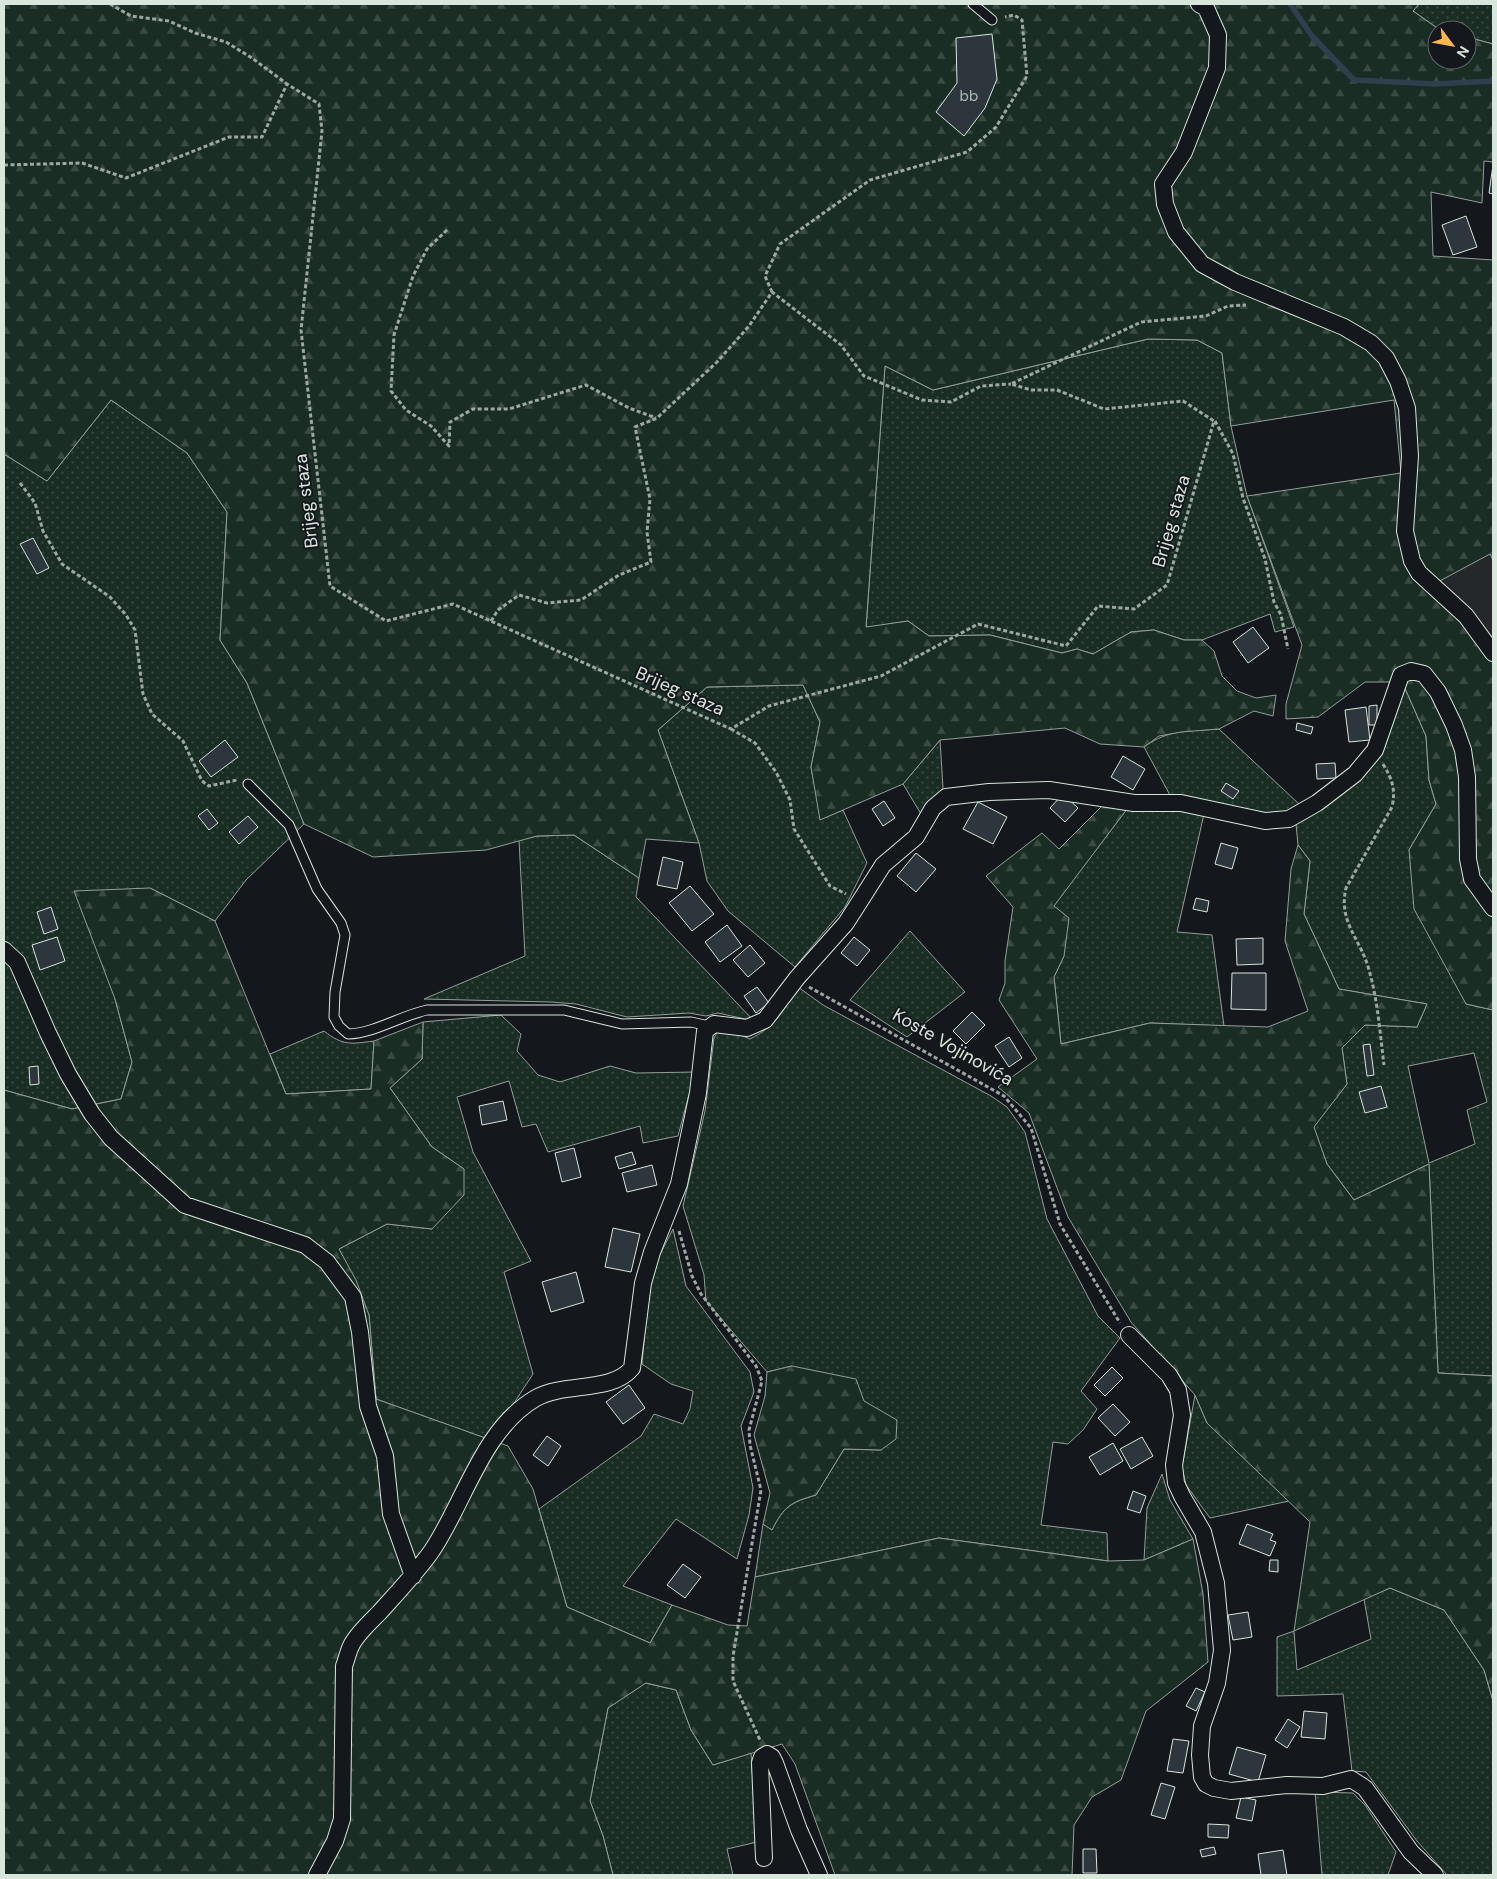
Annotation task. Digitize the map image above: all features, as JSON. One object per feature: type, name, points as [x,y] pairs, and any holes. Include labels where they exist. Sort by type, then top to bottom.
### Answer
[{"type":"street","points":[[1199,4],[1206,8],[1218,35],[1217,68],[1184,152],[1163,184],[1165,204],[1176,232],[1202,264],[1235,282],[1344,327],[1371,343],[1386,358],[1398,381],[1407,408],[1410,456],[1405,531],[1412,561],[1419,573],[1466,616],[1493,653]]},
{"type":"street","points":[[317,1875],[335,1841],[342,1819],[344,1666],[352,1645],[413,1576],[431,1552],[474,1471],[507,1421],[536,1398],[556,1390],[607,1383],[621,1378],[632,1368],[643,1283],[652,1252],[679,1184],[698,1093],[704,1055],[704,1038],[709,1026],[719,1023],[747,1028],[765,1020],[797,978],[846,923],[883,865],[916,837],[933,808],[946,797],[989,792],[1049,790],[1134,803],[1181,803],[1276,822],[1289,819],[1317,804],[1355,774],[1375,750],[1401,676],[1411,671],[1424,674],[1438,692],[1463,750],[1467,777],[1468,859],[1472,879],[1493,908]]},
{"type":"street","points":[[4,950],[17,962],[68,1074],[92,1114],[111,1138],[185,1205],[304,1245],[327,1262],[353,1297],[360,1332],[368,1406],[386,1456],[391,1514],[413,1576]]},
{"type":"street","points":[[1129,1335],[1169,1375],[1178,1390],[1182,1415],[1174,1465],[1176,1483],[1203,1532],[1216,1583],[1222,1650],[1217,1683],[1202,1726],[1200,1756],[1202,1778],[1206,1784],[1214,1788],[1231,1791],[1287,1785],[1323,1786],[1351,1779],[1365,1788],[1411,1852],[1435,1875]]},
{"type":"street","points":[[764,1858],[760,1763],[762,1757],[767,1754],[772,1757],[775,1763],[799,1830],[819,1875]]},
{"type":"lane","points":[[973,4],[992,20]]},
{"type":"lane","points":[[248,784],[288,825],[317,889],[341,923],[345,935],[335,992],[334,1017],[339,1026],[348,1034],[372,1030],[411,1014],[427,1010],[564,1010],[622,1024],[691,1022],[709,1026]]},
{"type":"path","points":[[4,165],[82,164],[126,178],[229,137],[262,138],[287,84],[252,58],[226,42],[195,33],[170,21],[131,16],[110,4]]},
{"type":"path","points":[[992,20],[1014,15],[1022,20],[1027,76],[996,127],[967,152],[870,180],[812,220],[780,244],[765,276],[772,292],[841,344],[864,376],[922,400],[950,402],[981,386],[1011,384],[1031,390],[1057,390],[1104,409],[1183,400],[1214,421],[1233,454],[1243,498],[1265,559],[1274,602],[1282,615],[1288,649]]},
{"type":"path","name":"Brijeg staza","points":[[287,84],[319,104],[322,131],[301,330],[330,586],[386,621],[453,604],[731,729],[768,706],[881,676],[978,624],[1066,646],[1098,606],[1134,609],[1167,585],[1214,421]]},
{"type":"path","points":[[447,230],[427,250],[413,276],[394,335],[390,391],[406,410],[431,426],[449,446],[450,422],[473,409],[509,409],[586,385],[629,408],[657,418]]},
{"type":"path","points":[[491,621],[498,610],[519,595],[546,603],[581,600],[619,575],[651,562],[647,532],[650,499],[635,427],[657,418],[717,362],[749,326],[772,292]]},
{"type":"path","points":[[1011,384],[1142,322],[1206,316],[1228,306],[1256,305]]},
{"type":"path","points":[[20,483],[35,503],[43,531],[62,564],[110,598],[126,615],[135,630],[143,694],[152,714],[183,741],[202,780],[209,786],[236,780],[248,784]]},
{"type":"path","points":[[731,729],[755,743],[776,772],[790,800],[794,828],[830,886],[860,901]]},
{"type":"path","points":[[1375,750],[1393,780],[1395,793],[1392,808],[1346,888],[1343,913],[1369,968],[1384,1065]]},
{"type":"path","name":"Koste Vojinovića","points":[[797,978],[818,994],[1004,1096],[1031,1128],[1060,1224],[1129,1335]]},
{"type":"path","points":[[671,1204],[692,1276],[701,1294],[756,1366],[762,1381],[750,1430],[750,1445],[761,1490],[734,1656],[733,1682],[767,1754]]},
{"type":"green space","points":[[4,4],[1419,4],[1413,11],[1427,21],[1427,70],[1477,70],[1477,40],[1493,44],[1493,162],[1484,161],[1482,203],[1431,192],[1433,256],[1493,260],[1493,1010],[1466,1004],[1414,909],[1409,850],[1436,804],[1429,780],[1426,736],[1404,686],[1395,682],[1365,682],[1318,717],[1286,719],[1286,704],[1302,645],[1247,496],[1401,473],[1394,400],[1231,426],[1222,353],[1197,340],[1148,339],[933,390],[885,366],[866,627],[908,621],[929,636],[990,635],[1062,653],[1077,649],[1093,654],[1131,632],[1154,630],[1184,640],[1202,640],[1214,651],[1222,676],[1237,691],[1256,698],[1276,695],[1273,716],[1254,711],[1219,729],[1159,736],[1144,747],[1100,744],[1065,728],[940,740],[903,784],[820,820],[811,767],[820,722],[803,685],[707,687],[658,730],[699,843],[646,839],[639,878],[574,835],[537,836],[486,850],[373,857],[304,824],[247,683],[220,640],[227,512],[187,453],[111,400],[47,481],[4,454]]},
{"type":"green space","points":[[1419,4],[1493,4],[1493,44],[1477,40],[1477,20],[1427,21],[1413,11]]},
{"type":"green space","points":[[1148,339],[1197,340],[1222,353],[1231,426],[1247,496],[1294,627],[1275,632],[1270,614],[1202,640],[1184,640],[1154,630],[1131,632],[1093,654],[1077,649],[1062,653],[990,635],[929,636],[908,621],[866,628],[885,366],[933,390]]},
{"type":"green space","points":[[111,400],[187,453],[227,512],[220,640],[247,683],[304,824],[246,880],[215,921],[150,888],[115,999],[132,1062],[121,1099],[72,1109],[4,1090],[4,454],[47,481]]},
{"type":"green space","points":[[803,685],[820,722],[811,767],[821,819],[843,810],[867,863],[845,907],[795,967],[728,911],[707,881],[699,843],[658,730],[707,687]]},
{"type":"green space","points":[[1404,686],[1426,736],[1429,780],[1436,804],[1409,850],[1466,1004],[1493,1010],[1493,1376],[1438,1373],[1429,1164],[1354,1200],[1327,1164],[1313,1127],[1347,1084],[1342,1048],[1365,1025],[1417,1027],[1427,1004],[1339,989],[1304,914],[1310,861],[1298,845],[1296,824],[1368,770],[1385,747]],"holes":[[[1474,1053],[1487,1102],[1467,1110],[1475,1144],[1429,1163],[1408,1066]]]},
{"type":"green space","points":[[1219,729],[1299,804],[1283,815],[1266,819],[1171,797],[1144,747],[1153,741],[1171,734]]},
{"type":"green space","points":[[940,740],[943,788],[921,814],[903,784]]},
{"type":"green space","points":[[1105,803],[1127,809],[1054,906],[1069,918],[1064,956],[1054,977],[1061,1044],[1150,1023],[1268,1027],[1308,1011],[1285,941],[1291,869],[1298,845],[1310,861],[1304,914],[1339,989],[1427,1004],[1417,1027],[1365,1025],[1342,1048],[1347,1084],[1314,1127],[1327,1164],[1354,1200],[1429,1164],[1438,1373],[1493,1376],[1493,1701],[1484,1670],[1444,1610],[1390,1588],[1294,1631],[1310,1522],[1207,1423],[1195,1395],[1131,1322],[1068,1217],[1029,1113],[998,1087],[1037,1059],[999,1000],[1005,983],[1005,961],[1013,907],[986,876],[1042,833],[1059,849]]},
{"type":"green space","points":[[1127,809],[1147,811],[1176,809],[1204,814],[1177,932],[1212,935],[1224,1026],[1150,1023],[1061,1044],[1054,977],[1064,956],[1053,906]]},
{"type":"green space","points":[[574,835],[639,878],[636,897],[754,1021],[718,1013],[706,1016],[689,1013],[627,1017],[576,1004],[424,999],[525,956],[519,840],[537,836]]},
{"type":"green space","points":[[150,888],[215,921],[286,1094],[371,1089],[374,1041],[423,1022],[422,1059],[390,1088],[432,1147],[464,1169],[464,1195],[432,1229],[387,1224],[339,1249],[356,1280],[369,1315],[376,1399],[508,1446],[533,1489],[567,1607],[650,1643],[672,1605],[728,1625],[747,1626],[755,1577],[939,1538],[1108,1561],[1144,1560],[1193,1539],[1203,1594],[1208,1662],[1146,1711],[1121,1780],[1092,1797],[1074,1825],[1072,1875],[835,1875],[795,1764],[782,1744],[713,1765],[691,1730],[676,1690],[646,1683],[608,1708],[590,1801],[603,1836],[613,1875],[4,1875],[4,1090],[72,1109],[121,1099],[132,1062],[115,999],[74,891]]},
{"type":"green space","points":[[910,931],[965,992],[907,1037],[850,1000]]},
{"type":"green space","points":[[798,987],[823,1005],[991,1096],[1007,1107],[1025,1132],[1047,1219],[1098,1316],[1120,1338],[1081,1391],[1097,1409],[1083,1430],[1068,1444],[1053,1442],[1041,1525],[1107,1533],[1108,1561],[939,1538],[755,1577],[763,1524],[772,1529],[781,1515],[790,1506],[816,1495],[844,1449],[881,1450],[792,1366],[767,1372],[706,1301],[704,1275],[683,1206],[705,1111],[714,1038],[718,1031],[729,1030],[750,1039],[759,1034],[778,1017]]},
{"type":"green space","points":[[501,1015],[521,1034],[517,1051],[538,1075],[560,1082],[610,1066],[636,1073],[695,1072],[678,1136],[643,1143],[640,1126],[548,1152],[536,1124],[522,1127],[509,1081],[457,1097],[473,1152],[531,1261],[504,1272],[533,1374],[487,1439],[376,1399],[369,1315],[339,1249],[387,1224],[432,1229],[464,1169],[432,1147],[390,1088],[422,1059],[423,1022]]},
{"type":"green space","points":[[324,1031],[342,1042],[359,1043],[374,1041],[371,1089],[286,1094],[270,1054]]},
{"type":"green space","points":[[673,1229],[686,1286],[750,1372],[754,1392],[741,1426],[753,1488],[749,1515],[737,1559],[676,1519],[623,1586],[672,1605],[650,1643],[567,1607],[539,1509],[641,1436],[654,1414],[683,1424],[690,1409],[693,1391],[671,1384],[642,1364],[650,1274]]},
{"type":"green space","points":[[792,1366],[856,1379],[864,1401],[897,1420],[896,1439],[881,1450],[844,1449],[816,1495],[789,1506],[780,1515],[772,1530],[763,1524],[770,1493],[754,1435],[765,1396],[767,1372]]},
{"type":"green space","points":[[1195,1395],[1207,1423],[1289,1501],[1210,1518],[1186,1485],[1182,1467]]},
{"type":"green space","points":[[1162,1474],[1170,1500],[1193,1539],[1144,1560],[1147,1508]]},
{"type":"green space","points":[[1390,1588],[1444,1610],[1484,1670],[1493,1701],[1493,1875],[1447,1875],[1417,1841],[1366,1772],[1352,1771],[1343,1694],[1277,1696],[1277,1637],[1294,1631],[1297,1670],[1371,1639],[1364,1599]]},
{"type":"green space","points":[[645,1683],[676,1690],[691,1730],[713,1765],[751,1753],[757,1842],[727,1849],[733,1875],[613,1875],[603,1836],[590,1801],[608,1708]]},
{"type":"green space","points":[[1315,1792],[1353,1793],[1365,1805],[1396,1852],[1388,1875],[1322,1875]]},
{"type":"shaded area","points":[[1490,554],[1493,560],[1493,653],[1434,584]]},
{"type":"building","points":[[992,34],[997,79],[985,108],[964,136],[936,112],[957,83],[956,38]]},
{"type":"building","points":[[1493,165],[1493,194],[1489,193]]},
{"type":"building","points":[[1466,216],[1477,247],[1453,255],[1442,225]]},
{"type":"building","points":[[33,538],[49,568],[37,574],[20,544]]},
{"type":"building","points":[[1253,627],[1269,648],[1248,663],[1233,642]]},
{"type":"building","points":[[1377,705],[1377,725],[1369,725],[1369,706]]},
{"type":"building","points":[[1366,707],[1370,740],[1349,742],[1345,710]]},
{"type":"building","points":[[1297,723],[1313,727],[1311,734],[1296,730]]},
{"type":"building","points":[[225,740],[238,757],[211,777],[199,761]]},
{"type":"building","points":[[1123,756],[1145,769],[1133,790],[1111,777]]},
{"type":"building","points":[[1335,763],[1336,778],[1317,779],[1316,764]]},
{"type":"building","points":[[1226,783],[1239,791],[1233,799],[1221,791]]},
{"type":"building","points":[[1063,794],[1078,808],[1065,822],[1050,808]]},
{"type":"building","points":[[884,801],[895,818],[883,826],[872,809]]},
{"type":"building","points":[[978,802],[1007,817],[993,844],[963,829]]},
{"type":"building","points":[[207,809],[218,823],[209,830],[198,816]]},
{"type":"building","points":[[248,816],[258,827],[239,844],[229,832]]},
{"type":"building","points":[[1221,843],[1238,848],[1232,869],[1215,864]]},
{"type":"building","points":[[916,853],[936,869],[916,892],[897,876]]},
{"type":"building","points":[[663,857],[683,862],[677,889],[657,885]]},
{"type":"building","points":[[690,886],[714,914],[692,931],[669,903]]},
{"type":"building","points":[[1196,898],[1209,901],[1207,912],[1193,909]]},
{"type":"building","points":[[51,907],[58,929],[44,934],[37,912]]},
{"type":"building","points":[[727,925],[742,946],[720,962],[705,942]]},
{"type":"building","points":[[57,937],[65,961],[40,970],[32,945]]},
{"type":"building","points":[[854,937],[870,950],[857,966],[841,953]]},
{"type":"building","points":[[1263,938],[1263,964],[1237,965],[1236,939]]},
{"type":"building","points":[[750,945],[765,963],[748,977],[733,960]]},
{"type":"building","points":[[1232,973],[1266,973],[1266,1010],[1231,1009]]},
{"type":"building","points":[[757,987],[769,1003],[756,1013],[744,996]]},
{"type":"building","points":[[972,1012],[985,1025],[966,1044],[953,1031]]},
{"type":"building","points":[[1009,1037],[1022,1058],[1009,1067],[995,1046]]},
{"type":"building","points":[[1370,1044],[1374,1075],[1367,1076],[1363,1045]]},
{"type":"building","points":[[38,1066],[39,1084],[30,1085],[29,1067]]},
{"type":"building","points":[[1381,1086],[1387,1107],[1365,1113],[1359,1092]]},
{"type":"building","points":[[503,1101],[507,1120],[482,1125],[479,1106]]},
{"type":"building","points":[[574,1148],[581,1177],[562,1182],[555,1153]]},
{"type":"building","points":[[632,1152],[636,1164],[619,1169],[615,1157]]},
{"type":"building","points":[[652,1165],[657,1185],[627,1192],[622,1173]]},
{"type":"building","points":[[613,1228],[640,1234],[631,1272],[605,1267]]},
{"type":"building","points":[[576,1272],[584,1302],[551,1312],[542,1282]]},
{"type":"building","points":[[1112,1367],[1123,1378],[1105,1396],[1094,1385]]},
{"type":"building","points":[[629,1385],[645,1408],[623,1424],[606,1402]]},
{"type":"building","points":[[1113,1404],[1130,1422],[1115,1436],[1098,1418]]},
{"type":"building","points":[[547,1436],[561,1446],[548,1466],[533,1455]]},
{"type":"building","points":[[1142,1437],[1153,1456],[1131,1469],[1120,1449]]},
{"type":"building","points":[[1113,1443],[1123,1461],[1100,1475],[1089,1457]]},
{"type":"building","points":[[1133,1491],[1146,1496],[1140,1513],[1127,1509]]},
{"type":"building","points":[[1247,1524],[1273,1534],[1270,1540],[1276,1542],[1270,1556],[1239,1544]]},
{"type":"building","points":[[1270,1560],[1278,1560],[1278,1572],[1269,1571]]},
{"type":"building","points":[[683,1564],[701,1577],[685,1598],[667,1585]]},
{"type":"building","points":[[1248,1612],[1252,1637],[1233,1640],[1228,1615]]},
{"type":"building","points":[[1196,1688],[1205,1692],[1196,1711],[1186,1706]]},
{"type":"building","points":[[1304,1711],[1327,1713],[1325,1739],[1301,1737]]},
{"type":"building","points":[[1288,1719],[1300,1727],[1287,1748],[1275,1740]]},
{"type":"building","points":[[1173,1739],[1189,1741],[1183,1773],[1167,1771]]},
{"type":"building","points":[[1237,1747],[1266,1755],[1258,1782],[1229,1774]]},
{"type":"building","points":[[1161,1783],[1175,1787],[1165,1819],[1151,1815]]},
{"type":"building","points":[[1241,1797],[1256,1800],[1252,1821],[1236,1818]]},
{"type":"building","points":[[1208,1824],[1229,1825],[1228,1838],[1208,1837]]},
{"type":"building","points":[[1214,1847],[1216,1854],[1202,1857],[1200,1850]]},
{"type":"building","points":[[1083,1849],[1096,1849],[1097,1873],[1083,1873]]},
{"type":"building","points":[[1283,1850],[1287,1875],[1261,1875],[1258,1854]]},
{"type":"waterway","points":[[1290,4],[1312,36],[1354,80],[1435,84],[1493,81]]}]
